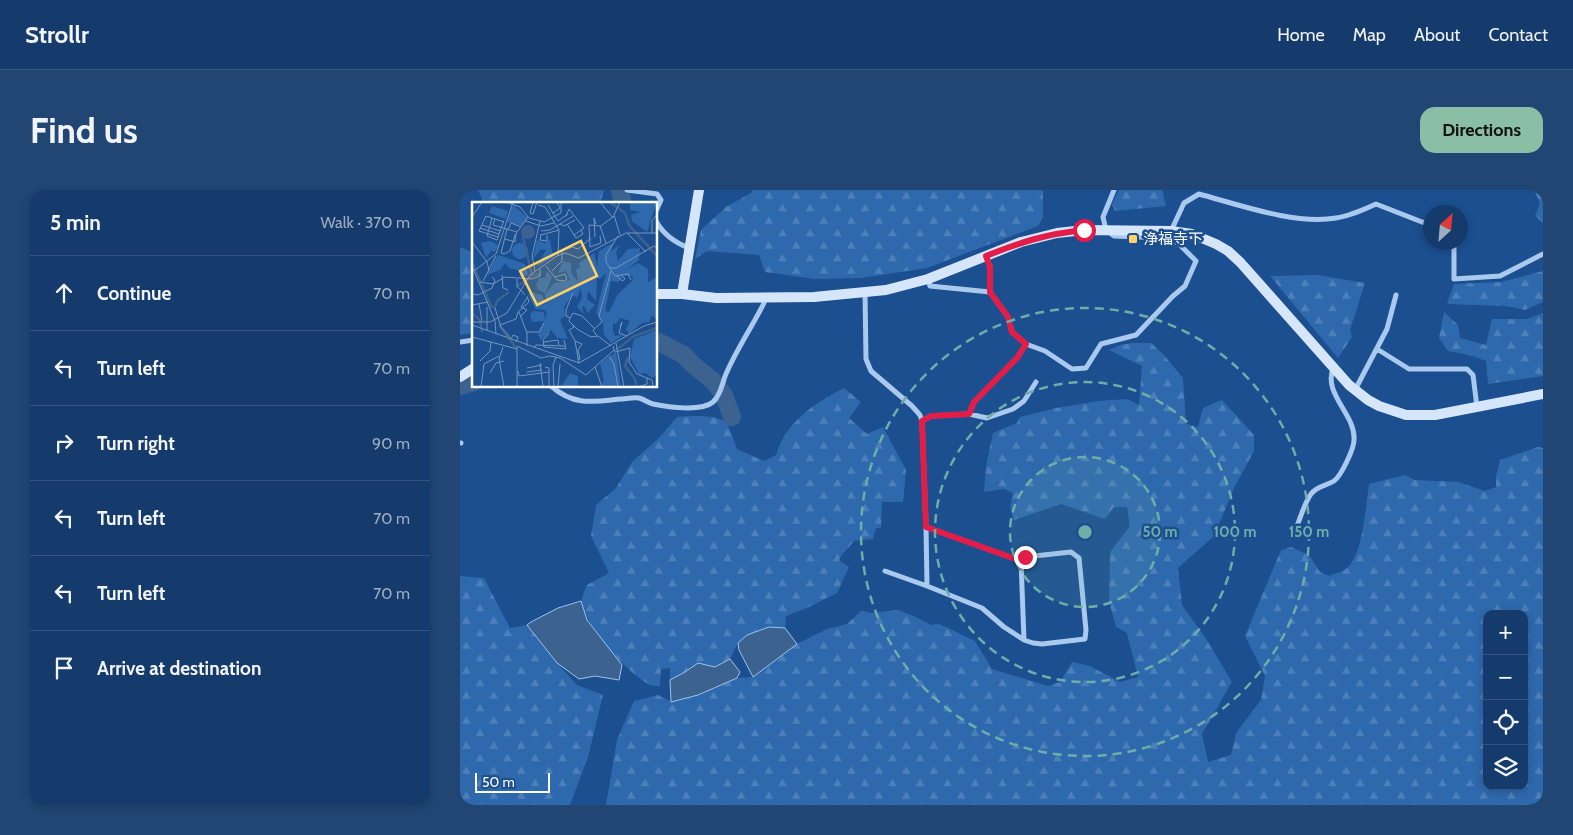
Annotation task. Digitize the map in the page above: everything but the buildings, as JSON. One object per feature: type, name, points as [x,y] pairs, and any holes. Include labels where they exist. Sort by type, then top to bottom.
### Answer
[{"type":"street","points":[[627,190],[657,194],[661,200],[658,207]]},
{"type":"street","points":[[682,294],[699,190]]},
{"type":"street","points":[[1106,230],[1103,217],[1114,190]]},
{"type":"street","points":[[1168,235],[1184,203],[1199,194],[1295,219],[1334,219],[1351,215],[1376,204],[1423,222]]},
{"type":"street","points":[[658,224],[677,244],[690,249]]},
{"type":"street","points":[[658,294],[682,294],[716,298],[814,297],[886,290],[928,278],[1021,242],[1057,233],[1106,230],[1202,238],[1228,251],[1240,262],[1333,369],[1355,391],[1379,406],[1406,415],[1435,415],[1543,394]]},
{"type":"street","points":[[986,256],[990,267],[990,292],[1008,317],[1012,332],[1026,344],[1045,351],[1072,369],[1086,368],[1101,344],[1136,335],[1172,296],[1185,286],[1196,261],[1168,235]]},
{"type":"street","points":[[1454,250],[1454,278],[1500,276],[1543,254]]},
{"type":"street","points":[[928,278],[930,286],[990,292]]},
{"type":"street","points":[[865,292],[866,359],[870,371],[912,406],[920,414],[922,421],[927,586]]},
{"type":"street","points":[[1355,391],[1387,329],[1396,295]]},
{"type":"street","points":[[553,388],[560,394],[573,400],[584,402],[638,398],[651,404],[686,408],[700,407],[712,403],[718,396],[726,374],[764,303],[764,297]]},
{"type":"street","points":[[969,414],[974,402],[1017,358],[1026,344]]},
{"type":"street","points":[[1377,349],[1409,369],[1467,369],[1473,375],[1477,407]]},
{"type":"street","points":[[460,377],[472,369]]},
{"type":"street","points":[[1297,526],[1310,495],[1318,488],[1336,480],[1353,448],[1352,428],[1333,388],[1330,377],[1333,369]]},
{"type":"street","points":[[922,421],[931,416],[969,414],[987,418],[1013,409],[1024,401],[1036,382]]},
{"type":"street","points":[[926,527],[1021,561]]},
{"type":"street","points":[[885,571],[982,608],[1004,627],[1024,640],[1033,644],[1042,644],[1084,639],[1086,630],[1079,558],[1072,552],[1025,557],[1021,561],[1024,640]]},
{"type":"green space","points":[[478,190],[604,190],[601,202],[481,202]]},
{"type":"green space","points":[[753,190],[1043,190],[1043,217],[1038,226],[927,268],[861,278],[815,279],[765,272],[759,255],[707,251],[695,259],[701,230],[726,207]]},
{"type":"green space","points":[[1119,190],[1162,190],[1166,206],[1115,211],[1112,204]]},
{"type":"green space","points":[[1534,190],[1543,190],[1543,223],[1535,216],[1540,203]]},
{"type":"green space","points":[[460,247],[472,252],[472,333],[460,335]]},
{"type":"green space","points":[[1543,271],[1543,302],[1525,310],[1506,306],[1447,304],[1454,284],[1501,282]]},
{"type":"green space","points":[[1317,275],[1365,283],[1350,330],[1352,337],[1338,358],[1270,276]]},
{"type":"green space","points":[[1444,312],[1458,325],[1460,338],[1486,345],[1492,319],[1527,319],[1543,313],[1543,376],[1488,384],[1486,361],[1473,356],[1448,351],[1439,338]]},
{"type":"green space","points":[[1151,343],[1183,378],[1186,424],[1198,427],[1203,408],[1222,400],[1254,435],[1254,451],[1234,488],[1214,536],[1178,568],[1182,605],[1205,637],[1232,682],[1202,734],[1208,762],[1231,755],[1236,733],[1261,700],[1265,676],[1245,636],[1281,550],[1291,547],[1309,555],[1320,572],[1329,576],[1347,568],[1357,552],[1363,529],[1369,484],[1405,475],[1415,480],[1458,482],[1485,491],[1496,487],[1496,476],[1500,460],[1538,447],[1543,448],[1543,805],[606,805],[617,740],[634,701],[658,695],[672,702],[698,695],[737,678],[753,677],[797,644],[827,629],[847,624],[861,611],[872,613],[898,610],[931,625],[939,624],[975,641],[992,669],[1048,686],[1060,682],[1072,662],[1090,666],[1120,682],[1138,677],[1127,633],[1116,627],[1109,601],[1110,552],[1130,526],[1127,507],[1114,507],[1105,519],[1061,504],[1014,520],[1010,507],[1013,493],[1004,489],[984,492],[986,466],[993,433],[1017,423],[1020,417],[1056,408],[1099,401],[1127,399],[1139,405],[1142,366],[1109,350],[1120,345]]},
{"type":"green space","points":[[844,388],[861,402],[849,418],[867,434],[883,427],[906,470],[903,502],[882,502],[881,528],[876,528],[873,539],[854,541],[839,560],[849,567],[837,593],[786,616],[785,628],[769,627],[738,643],[730,659],[715,667],[698,663],[670,680],[670,668],[661,669],[660,686],[652,686],[639,678],[619,660],[599,637],[585,613],[582,603],[587,585],[609,573],[591,536],[596,505],[616,488],[632,462],[659,438],[677,417],[709,417],[727,422],[737,449],[764,461],[776,455],[787,432],[803,414],[822,400]]},
{"type":"green space","points":[[460,576],[484,578],[510,628],[527,625],[577,685],[603,695],[588,757],[570,805],[460,805]]},
{"type":"shaded area","points":[[581,601],[587,620],[622,665],[619,680],[595,676],[579,679],[557,663],[527,625],[558,608]]},
{"type":"shaded area","points":[[769,627],[785,628],[797,644],[753,677],[739,650],[738,643],[747,635]]},
{"type":"shaded area","points":[[730,659],[740,672],[737,678],[698,695],[671,702],[670,680],[698,663],[715,667]]},
{"type":"waterway","points":[[620,190],[623,202]]},
{"type":"waterway","points":[[658,342],[684,355],[712,380],[724,395],[732,417]]},
{"type":"waterway","points":[[460,386],[472,383]]},
{"type":"place","name":"浄福寺下","points":[[1133,239]]},
{"type":"route","points":[[1025,557],[1021,561],[926,527],[922,421],[931,416],[969,414],[974,402],[1017,358],[1026,344],[1012,332],[1008,317],[990,292],[990,267],[986,256],[1021,242],[1057,233],[1084,230]]}]
